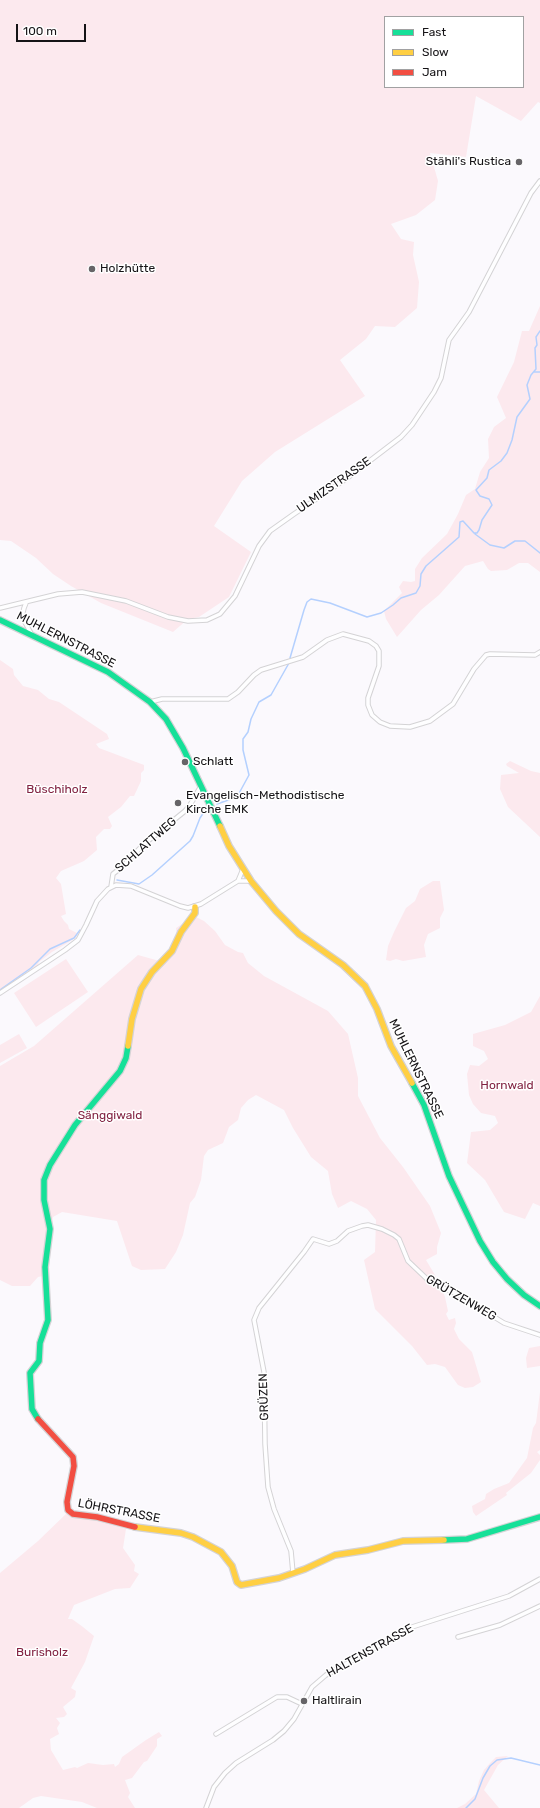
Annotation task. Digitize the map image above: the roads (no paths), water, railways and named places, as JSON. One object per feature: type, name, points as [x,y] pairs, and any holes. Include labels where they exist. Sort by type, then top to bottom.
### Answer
[{"type":"street","name":"ULMIZSTRASSE","points":[[0,608],[58,594],[82,592],[126,601],[168,616],[188,621],[208,620],[220,614],[235,596],[259,546],[270,531],[346,479],[401,437],[412,425],[438,384],[444,366],[447,348],[452,336],[470,312],[531,193],[540,181]]},
{"type":"street","points":[[26,602],[22,617],[32,635]]},
{"type":"street","name":"MUHLERNSTRASSE","points":[[0,620],[97,666],[150,702],[163,715],[173,730],[229,846],[242,869],[276,911],[299,934],[343,965],[365,986],[377,1009],[391,1046],[424,1106],[449,1176],[480,1241],[493,1262],[507,1279],[524,1295],[540,1306]]},
{"type":"street","points":[[150,702],[162,699],[228,699],[238,692],[254,675],[261,670],[303,657],[327,640],[343,634],[373,643],[379,651],[379,666],[368,698],[368,705],[372,715],[380,722],[390,726],[410,727],[430,721],[453,704],[474,668],[486,655],[535,655],[540,652]]},
{"type":"street","name":"SCHLATTWEG","points":[[111,887],[113,874],[143,845],[185,811],[201,786]]},
{"type":"street","points":[[238,881],[242,869]]},
{"type":"street","points":[[0,993],[78,940],[100,896],[111,887],[116,885],[131,886],[188,908],[195,907],[238,881],[251,881]]},
{"type":"street","name":"LÖHRSTRASSE","points":[[195,907],[195,914],[181,932],[172,951],[152,972],[141,989],[132,1019],[126,1058],[120,1071],[83,1115],[46,1172],[43,1189],[50,1229],[45,1267],[48,1320],[40,1343],[39,1360],[30,1373],[32,1409],[40,1423],[67,1449],[73,1457],[73,1471],[67,1506],[71,1513],[97,1517],[128,1526],[181,1533],[193,1537],[221,1552],[232,1566],[237,1582],[240,1585],[267,1581],[293,1573],[334,1555],[368,1550],[408,1540],[448,1541],[467,1539],[498,1531],[540,1517]]},
{"type":"street","name":"GRÜTZENWEG","points":[[313,1239],[328,1244],[337,1241],[348,1231],[358,1227],[368,1225],[382,1229],[399,1239],[408,1262],[428,1280],[460,1296],[504,1323],[540,1335]]},
{"type":"street","name":"GRÜZEN","points":[[293,1573],[291,1551],[274,1509],[268,1487],[265,1444],[264,1372],[254,1320],[259,1308],[313,1239]]},
{"type":"street","name":"HALTENSTRASSE","points":[[206,1808],[214,1787],[225,1773],[236,1763],[280,1735],[290,1725],[314,1684],[326,1675],[412,1627],[509,1596],[540,1579]]},
{"type":"street","points":[[458,1637],[500,1625],[540,1606]]},
{"type":"street","points":[[216,1734],[274,1698],[285,1696],[302,1704]]},
{"type":"waterway","points":[[290,658],[304,610],[307,602],[311,599],[330,603],[367,617],[381,613],[401,598],[416,593],[420,586],[421,574],[426,566],[459,537],[460,522],[463,521],[474,533],[477,533],[482,520],[492,505],[489,499],[480,496],[476,490],[487,478],[489,470],[501,461],[507,453],[512,440],[517,417],[530,399],[527,385],[531,375],[536,369],[536,337],[540,331]]},
{"type":"waterway","points":[[534,372],[540,372]]},
{"type":"waterway","points":[[475,534],[490,545],[504,548],[515,541],[525,541],[540,553]]},
{"type":"waterway","points":[[217,804],[237,797],[249,775],[243,750],[243,739],[248,732],[251,719],[259,702],[271,695],[289,663]]},
{"type":"waterway","points":[[117,880],[139,884],[152,875],[190,841],[204,812]]},
{"type":"waterway","points":[[0,990],[31,968],[50,949],[74,938],[80,930]]},
{"type":"waterway","points":[[466,1808],[475,1799],[483,1778],[490,1766],[497,1760],[511,1758],[540,1765]]},
{"type":"place","name":"Stähli's Rustica","points":[[519,162]]},
{"type":"place","name":"Holzhütte","points":[[92,269]]},
{"type":"place","name":"Schlatt","points":[[185,762]]},
{"type":"place","name":"Evangelisch-Methodistische Kirche EMK","points":[[178,803]]},
{"type":"place","name":"Haltlirain","points":[[304,1701]]},
{"type":"park label","name":"Büschiholz","points":[[57,790]]},
{"type":"park label","name":"Hornwald","points":[[507,1086]]},
{"type":"park label","name":"Sänggiwald","points":[[110,1116]]},
{"type":"park label","name":"Burisholz","points":[[42,1653]]}]
